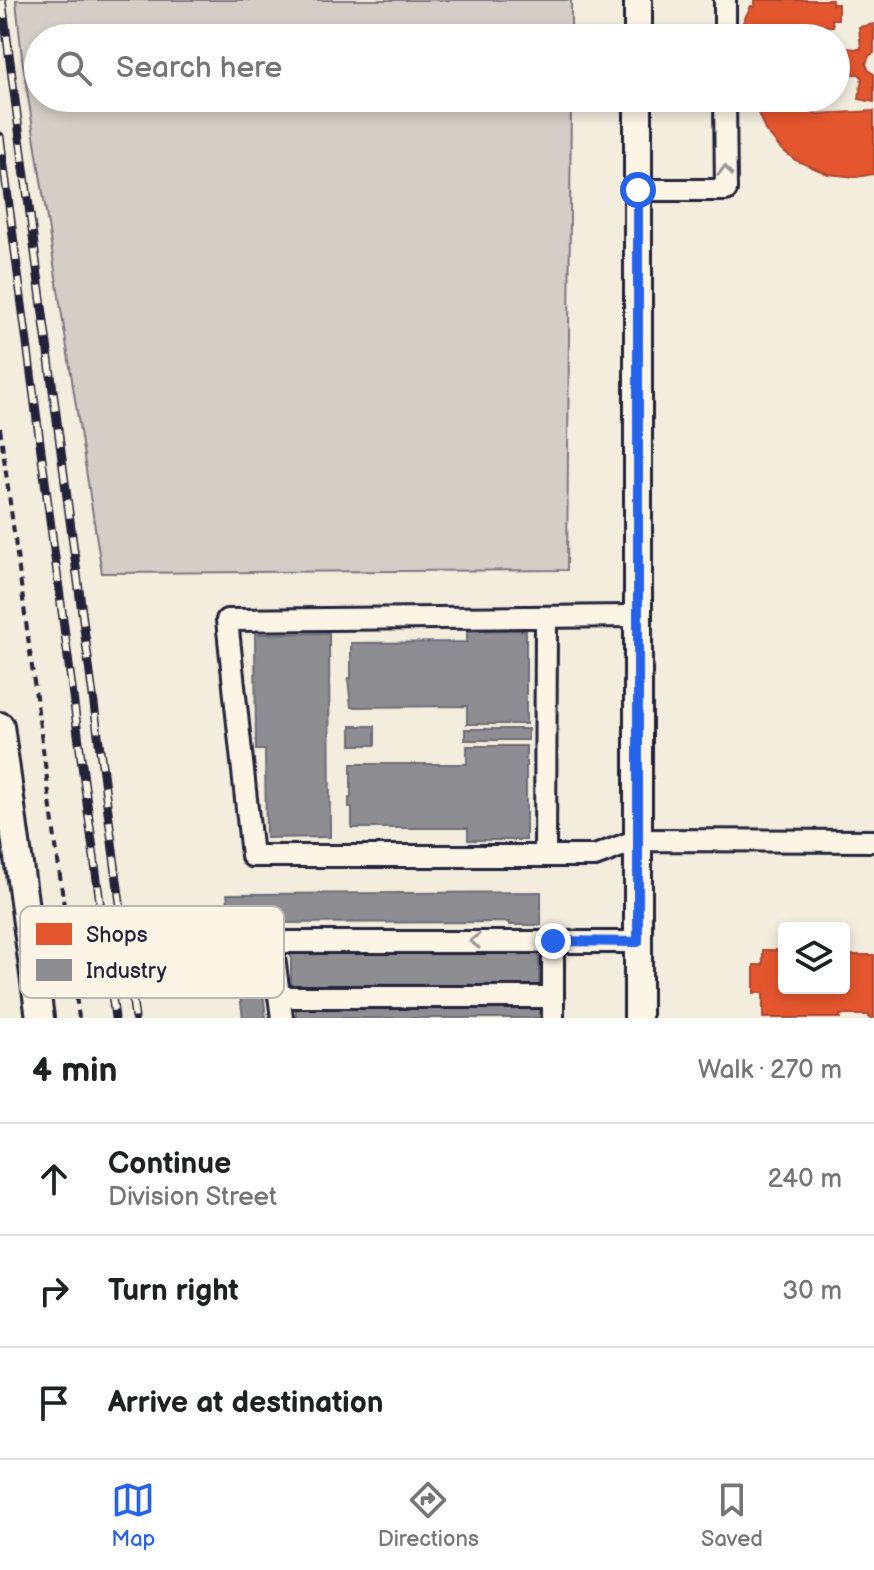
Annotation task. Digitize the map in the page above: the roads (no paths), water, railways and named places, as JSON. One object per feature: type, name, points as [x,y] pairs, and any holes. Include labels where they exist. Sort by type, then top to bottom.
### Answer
[{"type":"main road","points":[[638,0],[638,24]]},
{"type":"main road","points":[[638,112],[638,1018]]},
{"type":"main road","points":[[0,726],[25,906]]},
{"type":"main road","points":[[37,998],[40,1018]]},
{"type":"street","points":[[725,0],[725,24]]},
{"type":"street","points":[[638,190],[726,190],[725,112]]},
{"type":"street","points":[[637,616],[227,620],[252,856],[595,856],[637,840],[874,841]]},
{"type":"street","points":[[545,856],[546,617]]},
{"type":"street","points":[[553,941],[553,1018]]},
{"type":"street","points":[[284,942],[638,942]]},
{"type":"street","points":[[280,1008],[553,997]]},
{"type":"railway","points":[[2,0],[120,906]]},
{"type":"railway","points":[[0,136],[100,906]]},
{"type":"railway","points":[[112,998],[115,1018]]},
{"type":"railway","points":[[132,998],[135,1018]]}]
